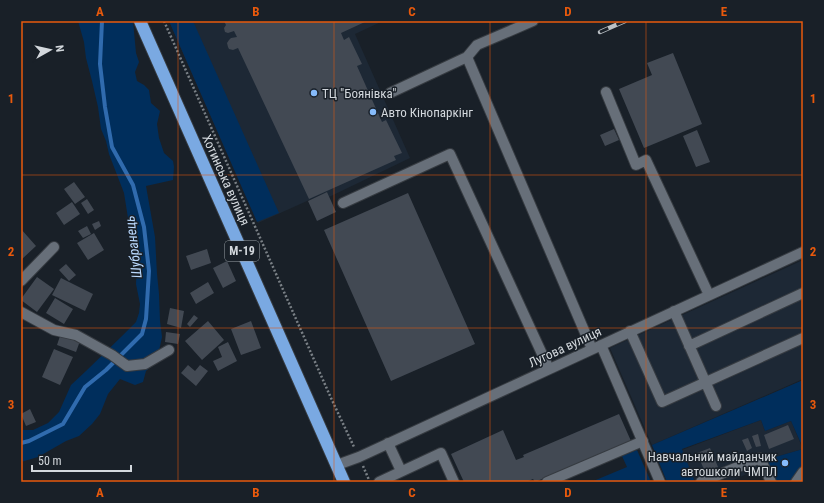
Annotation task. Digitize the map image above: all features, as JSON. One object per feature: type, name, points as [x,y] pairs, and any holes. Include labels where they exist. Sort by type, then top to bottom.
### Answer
[{"type":"highway","name":"Хотинська вулиця","points":[[140,21],[344,482]]},
{"type":"street","points":[[390,93],[467,57],[477,45],[518,24],[534,21]]},
{"type":"street","points":[[467,57],[597,347],[643,440],[660,482]]},
{"type":"street","points":[[606,92],[636,165],[646,160],[709,295]]},
{"type":"street","points":[[343,203],[450,154],[549,369]]},
{"type":"street","points":[[21,281],[54,246]]},
{"type":"street","name":"Лугова вулиця","points":[[337,465],[803,252]]},
{"type":"street","points":[[689,346],[803,293]]},
{"type":"street","points":[[674,311],[716,406]]},
{"type":"street","points":[[21,312],[54,330],[76,335],[112,355],[127,366],[145,364],[168,350]]},
{"type":"street","points":[[630,331],[662,402],[803,338]]},
{"type":"street","points":[[547,482],[643,440]]},
{"type":"street","points":[[388,443],[401,472]]},
{"type":"street","points":[[379,482],[441,453],[454,482]]},
{"type":"street","points":[[701,482],[760,458],[772,482]]},
{"type":"street","points":[[796,482],[803,472]]},
{"type":"path","points":[[164,21],[331,398],[370,482]]},
{"type":"shaded area","points":[[78,21],[133,21],[136,53],[139,62],[135,72],[137,81],[149,90],[151,103],[160,111],[157,124],[159,138],[164,153],[173,161],[173,180],[146,186],[155,237],[162,337],[157,360],[146,371],[143,382],[135,385],[120,379],[108,394],[100,414],[79,436],[66,441],[38,457],[21,462],[21,430],[33,430],[48,423],[59,412],[71,385],[136,322],[139,313],[140,304],[136,284],[137,264],[124,193],[101,129],[98,107]]},
{"type":"shaded area","points":[[169,21],[383,21],[355,34],[410,158],[329,197],[327,192],[258,223]]},
{"type":"shaded area","points":[[169,21],[193,21],[279,213],[257,222]]},
{"type":"shaded area","points":[[803,260],[803,379],[652,445],[610,348]]},
{"type":"shaded area","points":[[803,380],[803,448],[791,421],[765,431],[761,420],[682,449],[695,482],[667,482],[652,445]]},
{"type":"shaded area","points":[[761,420],[765,431],[791,421],[803,449],[765,460],[767,465],[729,482],[695,482],[682,450]]},
{"type":"shaded area","name":"Навчальний майданчик автошколи ЧМПЛ","points":[[803,449],[803,482],[775,482],[765,460]]},
{"type":"shaded area","points":[[637,450],[651,482],[591,482],[627,467],[622,456]]},
{"type":"building","name":"ТЦ \"Боянівка\"","points":[[224,21],[367,21],[341,33],[344,40],[349,37],[362,64],[357,66],[382,122],[386,120],[402,153],[394,156],[396,160],[309,199],[238,48],[233,50],[229,49],[228,47],[227,43],[229,40],[237,37],[234,31],[228,33],[225,32],[224,28],[226,25]]},
{"type":"building","points":[[673,53],[702,124],[644,148],[619,89],[652,75],[647,63]]},
{"type":"building","points":[[614,129],[619,140],[605,146],[600,135]]},
{"type":"building","points":[[697,130],[710,162],[696,167],[683,136]]},
{"type":"building","points":[[74,182],[85,197],[75,204],[64,189]]},
{"type":"building","points":[[327,192],[336,212],[317,221],[308,201]]},
{"type":"building","points":[[408,193],[475,344],[391,381],[324,230]]},
{"type":"building","points":[[87,199],[94,210],[88,214],[81,203]]},
{"type":"building","points":[[72,202],[80,214],[64,225],[56,213]]},
{"type":"building","points":[[99,221],[101,226],[95,230],[92,224]]},
{"type":"building","points":[[87,226],[91,234],[83,238],[78,231]]},
{"type":"building","points":[[21,229],[36,246],[21,260]]},
{"type":"building","points":[[94,233],[104,250],[88,260],[77,243]]},
{"type":"building","points":[[207,249],[211,263],[191,270],[186,256]]},
{"type":"building","points":[[227,261],[236,281],[223,288],[213,268]]},
{"type":"building","points":[[66,264],[76,275],[69,281],[59,270]]},
{"type":"building","points":[[37,277],[54,289],[37,312],[21,299]]},
{"type":"building","points":[[61,278],[93,294],[85,311],[52,295]]},
{"type":"building","points":[[208,282],[214,293],[196,304],[190,293]]},
{"type":"building","points":[[55,298],[73,309],[64,324],[46,313]]},
{"type":"building","points":[[170,308],[184,311],[181,328],[167,324]]},
{"type":"building","points":[[194,315],[198,318],[190,327],[187,324]]},
{"type":"building","points":[[208,321],[224,340],[202,360],[185,341]]},
{"type":"building","points":[[251,321],[261,348],[241,355],[231,329]]},
{"type":"building","points":[[166,332],[180,334],[178,344],[165,342]]},
{"type":"building","points":[[61,333],[80,341],[76,352],[57,345]]},
{"type":"building","points":[[228,342],[237,361],[218,371],[213,361],[222,357],[218,347]]},
{"type":"building","points":[[54,349],[73,357],[60,385],[42,377]]},
{"type":"building","points":[[188,365],[195,371],[200,365],[208,371],[196,386],[181,373]]},
{"type":"building","points":[[30,409],[36,422],[26,426],[21,414]]},
{"type":"building","points":[[619,414],[631,441],[535,482],[533,479],[526,482],[464,482],[451,454],[503,430],[516,460],[524,457],[523,455]]},
{"type":"building","points":[[788,425],[794,439],[769,449],[764,435]]},
{"type":"building","points":[[758,434],[761,446],[756,447],[752,436]]},
{"type":"building","points":[[748,438],[752,448],[747,451],[742,440]]},
{"type":"building","points":[[710,448],[718,467],[705,472],[697,453]]},
{"type":"waterway","name":"Шубранець","points":[[21,443],[29,441],[63,424],[85,387],[106,370],[142,334],[146,319],[149,271],[144,227],[133,185],[112,147],[105,107],[100,64],[102,21]]},
{"type":"railway","points":[[600,32],[625,21]]},
{"type":"place","name":"ТЦ \"Боянівка\"","points":[[314,93]]},
{"type":"place","name":"Авто Кінопаркінг","points":[[373,112]]},
{"type":"place","name":"Навчальний майданчик автошколи ЧМПЛ","points":[[785,463]]}]
